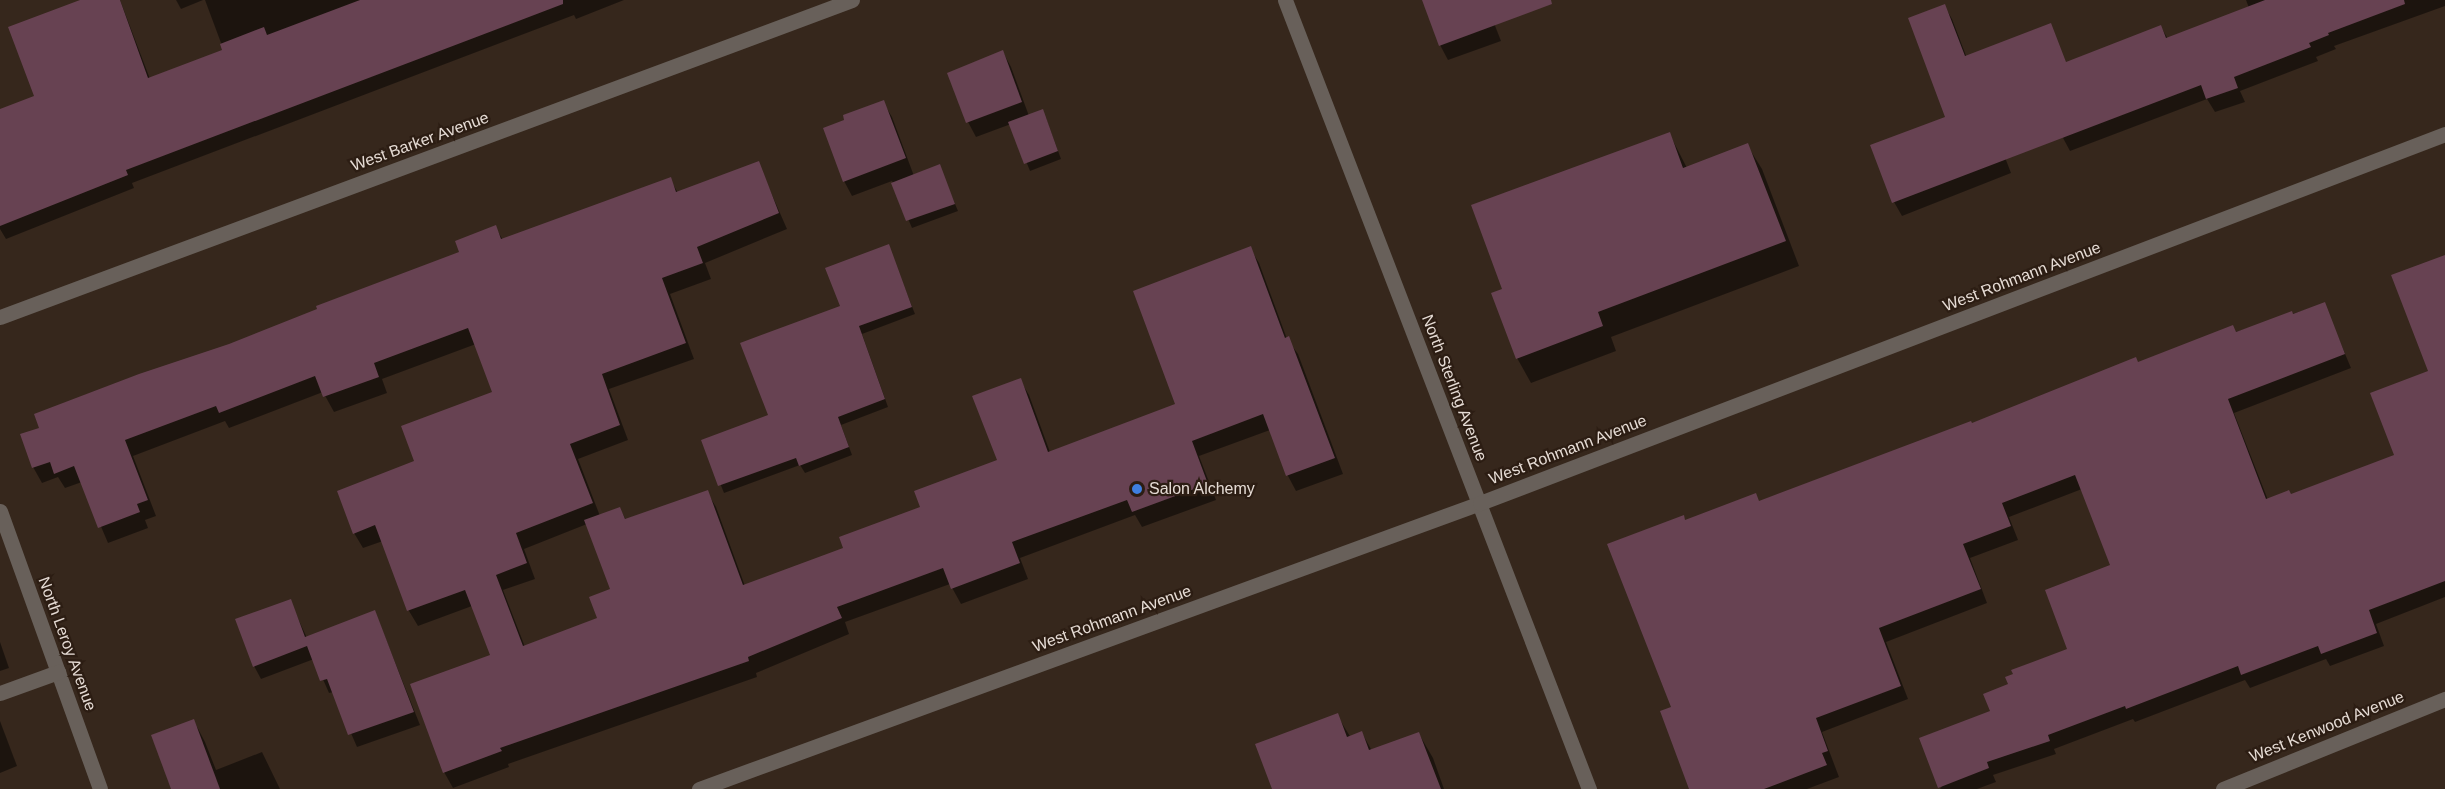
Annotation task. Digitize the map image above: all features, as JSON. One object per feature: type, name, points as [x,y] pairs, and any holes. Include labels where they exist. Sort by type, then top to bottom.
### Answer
[{"type":"street","name":"West Barker Avenue","points":[[0,318],[852,0]]},
{"type":"street","name":"North Sterling Avenue","points":[[1286,0],[1589,789]]},
{"type":"street","name":"West Rohmann Avenue","points":[[699,789],[1480,503],[2445,134]]},
{"type":"street","name":"North Leroy Avenue","points":[[0,511],[100,789]]},
{"type":"street","points":[[0,693],[58,672]]},
{"type":"street","name":"West Kenwood Avenue","points":[[2223,789],[2445,699]]},
{"type":"building","points":[[80,0],[120,0],[148,78],[222,50],[220,44],[264,27],[267,35],[360,0],[563,0],[563,4],[126,170],[128,175],[0,226],[0,109],[34,96],[8,27]]},
{"type":"building","points":[[1422,0],[1551,0],[1552,4],[1439,46]]},
{"type":"building","points":[[2265,0],[2404,0],[2405,4],[2328,33],[2329,35],[2309,43],[2311,47],[2234,77],[2238,88],[2206,99],[2201,85],[1892,203],[1870,145],[1945,117],[1908,18],[1945,4],[1965,56],[2051,23],[2066,62],[2161,25],[2166,38]]},
{"type":"building","points":[[1003,50],[1022,102],[966,123],[947,73]]},
{"type":"building","points":[[884,100],[906,158],[843,182],[823,128],[844,120],[843,115]]},
{"type":"building","points":[[1043,109],[1058,151],[1024,164],[1008,122]]},
{"type":"building","points":[[1670,132],[1683,168],[1748,143],[1786,241],[1598,312],[1603,326],[1516,359],[1491,293],[1502,289],[1471,205]]},
{"type":"building","points":[[759,161],[779,213],[697,247],[703,263],[662,278],[686,343],[602,374],[620,425],[570,444],[593,503],[516,533],[527,563],[496,575],[523,646],[597,618],[589,597],[610,589],[584,520],[620,507],[625,519],[708,490],[743,585],[843,548],[839,537],[920,507],[914,491],[997,460],[972,396],[1021,378],[1048,452],[1175,404],[1133,291],[1251,246],[1285,338],[1289,336],[1335,458],[1286,476],[1263,414],[1192,441],[1208,484],[1132,512],[1127,500],[1012,542],[1020,563],[951,589],[943,568],[837,607],[842,618],[748,657],[749,661],[500,748],[502,751],[443,773],[410,684],[490,655],[465,590],[407,611],[375,525],[353,534],[337,491],[414,461],[401,426],[492,392],[468,328],[374,363],[379,377],[323,397],[315,376],[219,413],[216,406],[125,440],[148,500],[137,504],[140,512],[98,528],[74,466],[54,474],[50,462],[32,468],[20,434],[39,428],[34,414],[139,374],[229,344],[317,309],[316,306],[459,252],[455,241],[496,225],[501,239],[671,177],[676,192]]},
{"type":"building","points":[[940,164],[955,204],[906,221],[891,183]]},
{"type":"building","points":[[889,244],[912,307],[859,326],[885,399],[838,417],[849,447],[799,466],[796,458],[718,486],[701,440],[768,415],[740,343],[840,306],[825,268]]},
{"type":"building","points":[[2445,255],[2445,581],[2369,610],[2377,633],[2321,654],[2318,646],[2241,675],[2238,666],[2126,709],[2125,706],[2048,735],[2050,741],[1987,762],[1989,768],[1938,788],[1919,738],[1990,711],[1983,694],[2008,684],[2005,677],[2013,674],[2011,670],[2067,649],[2045,590],[2110,565],[2075,475],[2002,503],[2011,526],[1963,544],[1981,589],[1879,628],[1901,686],[1816,718],[1828,751],[1822,753],[1827,765],[1764,789],[1689,789],[1660,711],[1671,707],[1607,544],[1684,515],[1685,520],[1756,493],[1759,501],[1971,421],[1972,423],[2136,357],[2138,362],[2233,325],[2236,332],[2292,311],[2293,314],[2325,302],[2345,354],[2228,399],[2266,499],[2289,490],[2291,494],[2394,455],[2370,393],[2428,371],[2391,275]]},
{"type":"building","points":[[291,599],[305,637],[375,610],[414,712],[348,735],[327,679],[320,681],[307,646],[253,667],[235,619]]},
{"type":"building","points":[[1338,713],[1347,737],[1362,731],[1369,750],[1419,732],[1441,789],[1272,789],[1255,744]]},
{"type":"building","points":[[194,719],[220,789],[171,789],[151,735]]},
{"type":"place","name":"Salon Alchemy","points":[[1137,489]]}]
